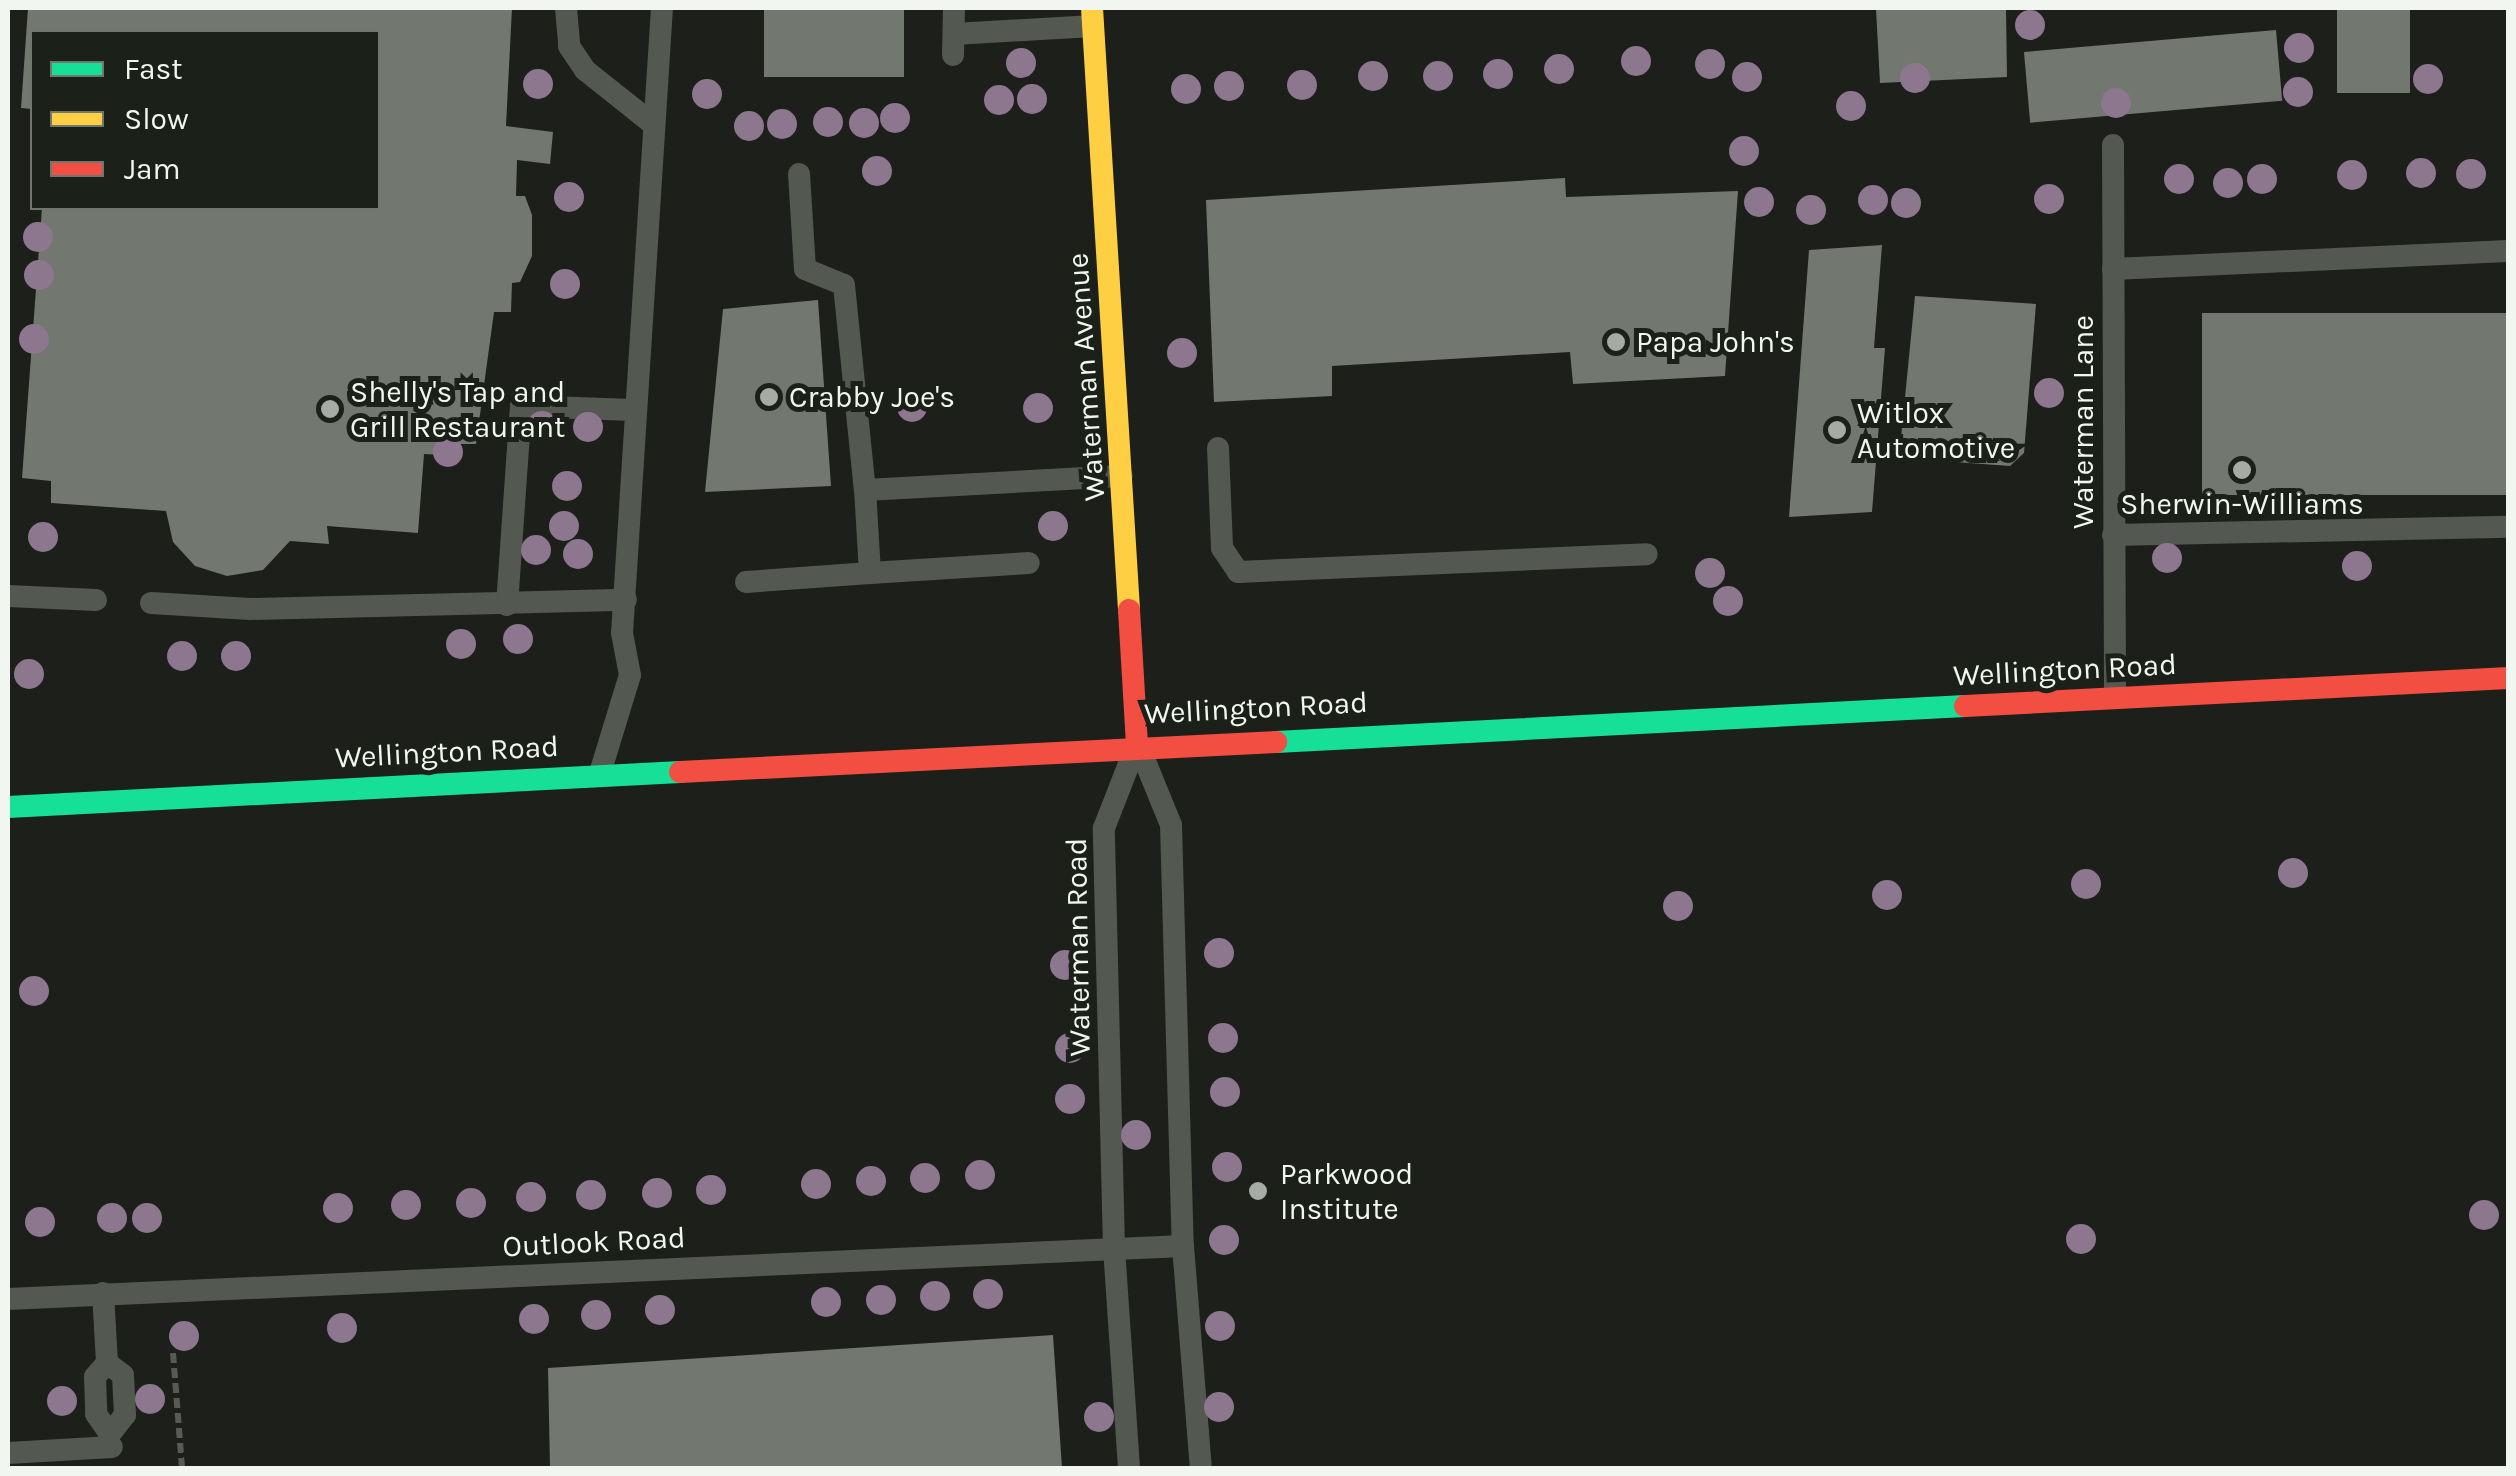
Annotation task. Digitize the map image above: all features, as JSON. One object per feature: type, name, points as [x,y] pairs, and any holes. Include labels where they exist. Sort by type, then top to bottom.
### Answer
[{"type":"main road","name":"Waterman Avenue","points":[[1092,16],[1137,744]]},
{"type":"main road","name":"Wellington Road","points":[[8,807],[1137,744],[2508,678]]},
{"type":"lane","points":[[566,8],[568,46],[585,70],[652,124]]},
{"type":"lane","points":[[600,773],[630,675],[626,600],[633,410],[662,8]]},
{"type":"lane","points":[[954,8],[953,45],[1092,16]]},
{"type":"lane","name":"Waterman Lane","points":[[2113,145],[2115,698]]},
{"type":"lane","points":[[799,174],[805,269],[844,285],[870,573]]},
{"type":"lane","points":[[2113,269],[2508,251]]},
{"type":"lane","points":[[508,604],[521,406],[633,410]]},
{"type":"lane","points":[[1218,448],[1222,548],[1238,572],[1648,554]]},
{"type":"lane","points":[[865,490],[1122,476]]},
{"type":"lane","points":[[2113,535],[2508,527]]},
{"type":"lane","points":[[746,582],[1029,563]]},
{"type":"lane","points":[[8,596],[96,600]]},
{"type":"lane","points":[[151,603],[508,604],[626,600]]},
{"type":"lane","points":[[1137,744],[1171,825],[1183,1246],[1200,1468]]},
{"type":"lane","name":"Waterman Road","points":[[1129,1468],[1114,1248],[1104,828],[1137,744]]},
{"type":"lane","name":"Outlook Road","points":[[8,1299],[1183,1246]]},
{"type":"lane","points":[[8,1453],[112,1450],[96,1414],[95,1377],[107,1364],[103,1293]]},
{"type":"path","points":[[173,1353],[182,1468]]},
{"type":"building","points":[[28,8],[512,8],[506,126],[553,132],[550,164],[517,160],[516,196],[525,196],[532,215],[532,256],[520,282],[512,283],[511,312],[494,312],[476,444],[444,444],[444,455],[424,454],[418,533],[327,526],[329,544],[290,541],[263,570],[227,576],[195,566],[173,542],[166,511],[51,503],[51,481],[22,478],[42,210],[380,210],[380,30],[30,30],[30,109],[21,108]]},
{"type":"building","points":[[764,8],[904,8],[904,77],[764,77]]},
{"type":"building","points":[[2006,8],[2007,77],[1880,83],[1876,9]]},
{"type":"building","points":[[2337,8],[2410,8],[2410,93],[2337,93]]},
{"type":"building","points":[[2276,30],[2282,101],[2030,123],[2024,52]]},
{"type":"building","points":[[1565,178],[1566,197],[1738,191],[1725,376],[1573,384],[1570,352],[1332,366],[1332,396],[1214,402],[1206,200]]},
{"type":"building","name":"Witlox Automotive","points":[[1882,245],[1874,348],[1885,348],[1872,512],[1789,517],[1809,250]]},
{"type":"building","points":[[1915,296],[2036,304],[2024,453],[2010,466],[1899,458]]},
{"type":"building","name":"Crabby Joe's","points":[[818,300],[831,486],[705,492],[723,309]]},
{"type":"building","points":[[2202,313],[2508,313],[2508,495],[2202,495]]},
{"type":"building","points":[[1053,1335],[1062,1468],[550,1468],[548,1368]]},
{"type":"traffic: fast","points":[[1276,742],[1965,706]]},
{"type":"traffic: fast","points":[[8,807],[680,772]]},
{"type":"traffic: slow","points":[[1092,8],[1129,610]]},
{"type":"traffic: jam","points":[[1129,610],[1137,743]]},
{"type":"traffic: jam","points":[[1965,706],[2508,678]]},
{"type":"traffic: jam","points":[[680,772],[1276,742]]},
{"type":"place","name":"Papa John's","points":[[1616,342]]},
{"type":"place","name":"Crabby Joe's","points":[[769,397]]},
{"type":"place","name":"Shelly's Tap and Grill Restaurant","points":[[330,409]]},
{"type":"place","name":"Witlox Automotive","points":[[1837,430]]},
{"type":"place","name":"Sherwin-Williams","points":[[2242,470]]},
{"type":"place","name":"Parkwood Institute","points":[[1258,1191]]}]
